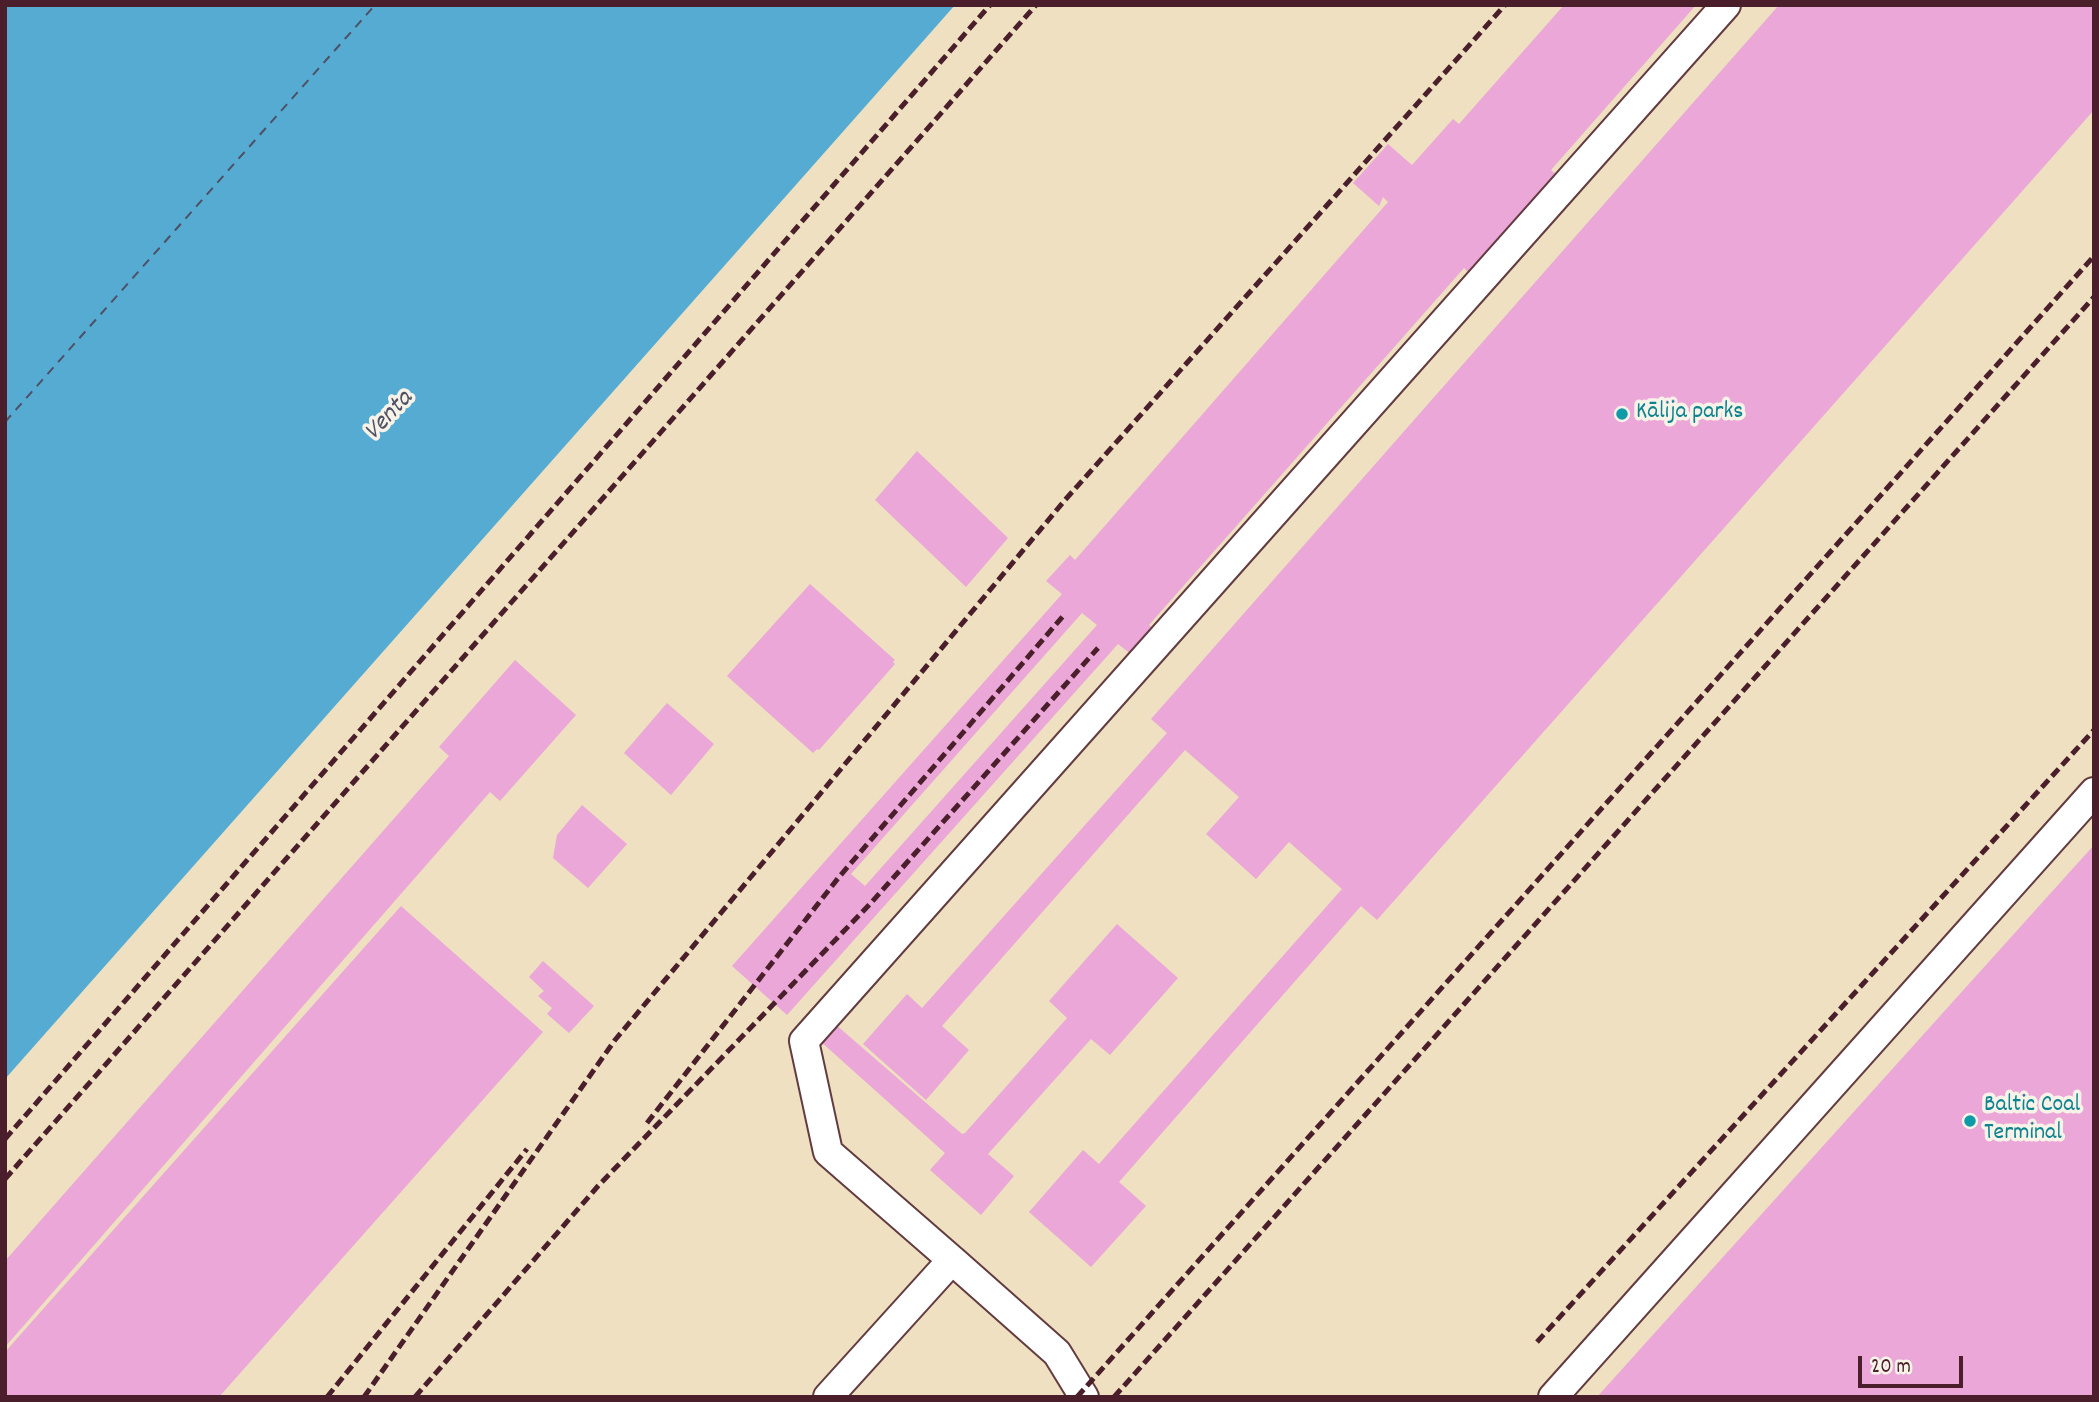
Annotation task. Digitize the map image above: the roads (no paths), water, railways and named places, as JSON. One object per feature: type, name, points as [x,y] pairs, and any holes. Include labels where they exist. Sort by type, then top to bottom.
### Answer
[{"type":"street","points":[[1084,1397],[1057,1353],[828,1152],[804,1041],[1726,5]]},
{"type":"street","points":[[1553,1397],[2094,792]]},
{"type":"street","points":[[828,1397],[952,1260]]},
{"type":"water","name":"Venta","points":[[5,5],[955,5],[5,1079]]},
{"type":"railway","points":[[5,1139],[990,5]]},
{"type":"railway","points":[[5,1179],[1036,5]]},
{"type":"railway","points":[[364,1397],[615,1040],[1065,500],[1505,5]]},
{"type":"railway","points":[[1077,1397],[2094,256]]},
{"type":"railway","points":[[1114,1397],[2094,297]]},
{"type":"railway","points":[[647,1123],[839,877],[1064,615]]},
{"type":"railway","points":[[415,1397],[598,1186],[870,904],[1098,648]]},
{"type":"railway","points":[[1537,1342],[2094,730]]},
{"type":"railway","points":[[327,1397],[527,1149]]},
{"type":"place","name":"Kālija parks","points":[[1622,414]]},
{"type":"place","name":"Baltic Coal Terminal","points":[[1970,1121]]}]
